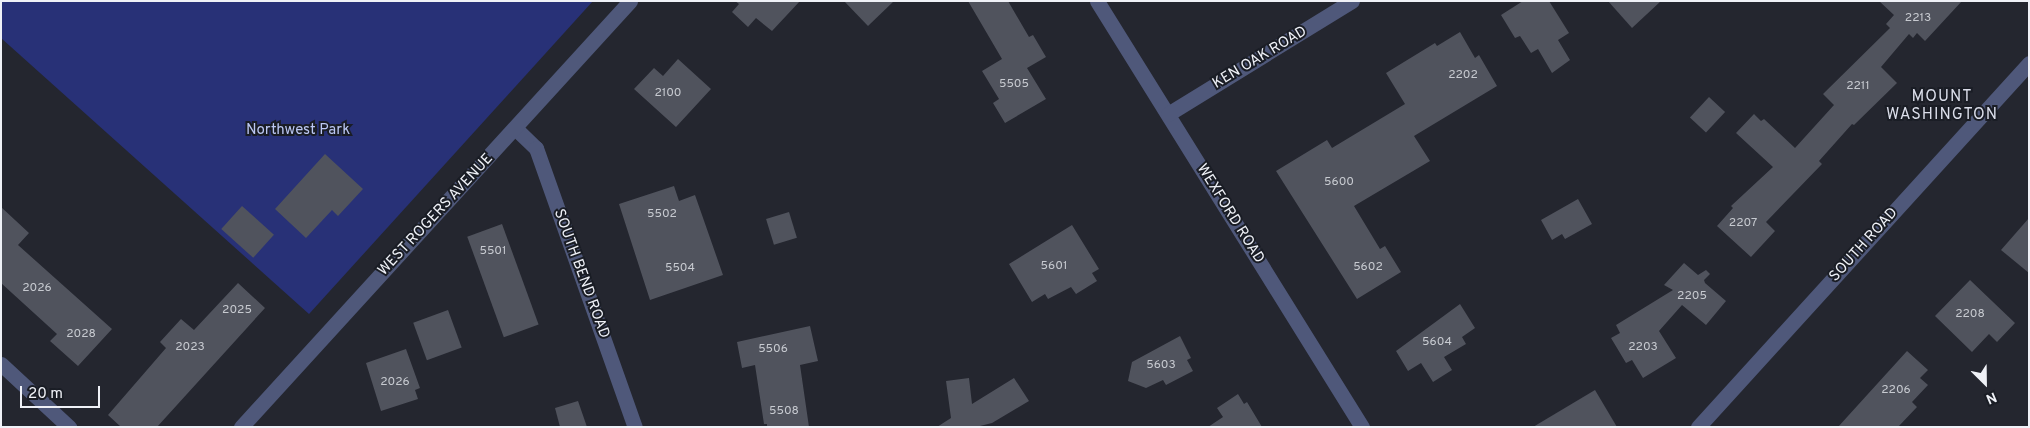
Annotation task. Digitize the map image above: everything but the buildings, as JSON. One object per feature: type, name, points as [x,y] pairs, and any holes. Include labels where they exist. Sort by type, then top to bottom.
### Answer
[{"type":"street","name":"WEST ROGERS AVENUE","points":[[240,427],[630,1]]},
{"type":"street","name":"WEXFORD ROAD","points":[[1097,1],[1362,427]]},
{"type":"street","name":"KEN OAK ROAD","points":[[1168,114],[1352,1]]},
{"type":"street","name":"SOUTH ROAD","points":[[1698,427],[2029,63]]},
{"type":"street","name":"SOUTH BEND ROAD","points":[[515,128],[536,148],[635,427]]},
{"type":"street","points":[[1,364],[69,427]]},
{"type":"green space","name":"Northwest Park","points":[[1,1],[593,1],[309,314],[1,38]]},
{"type":"district","name":"MOUNT WASHINGTON","points":[[1942,106]]}]
